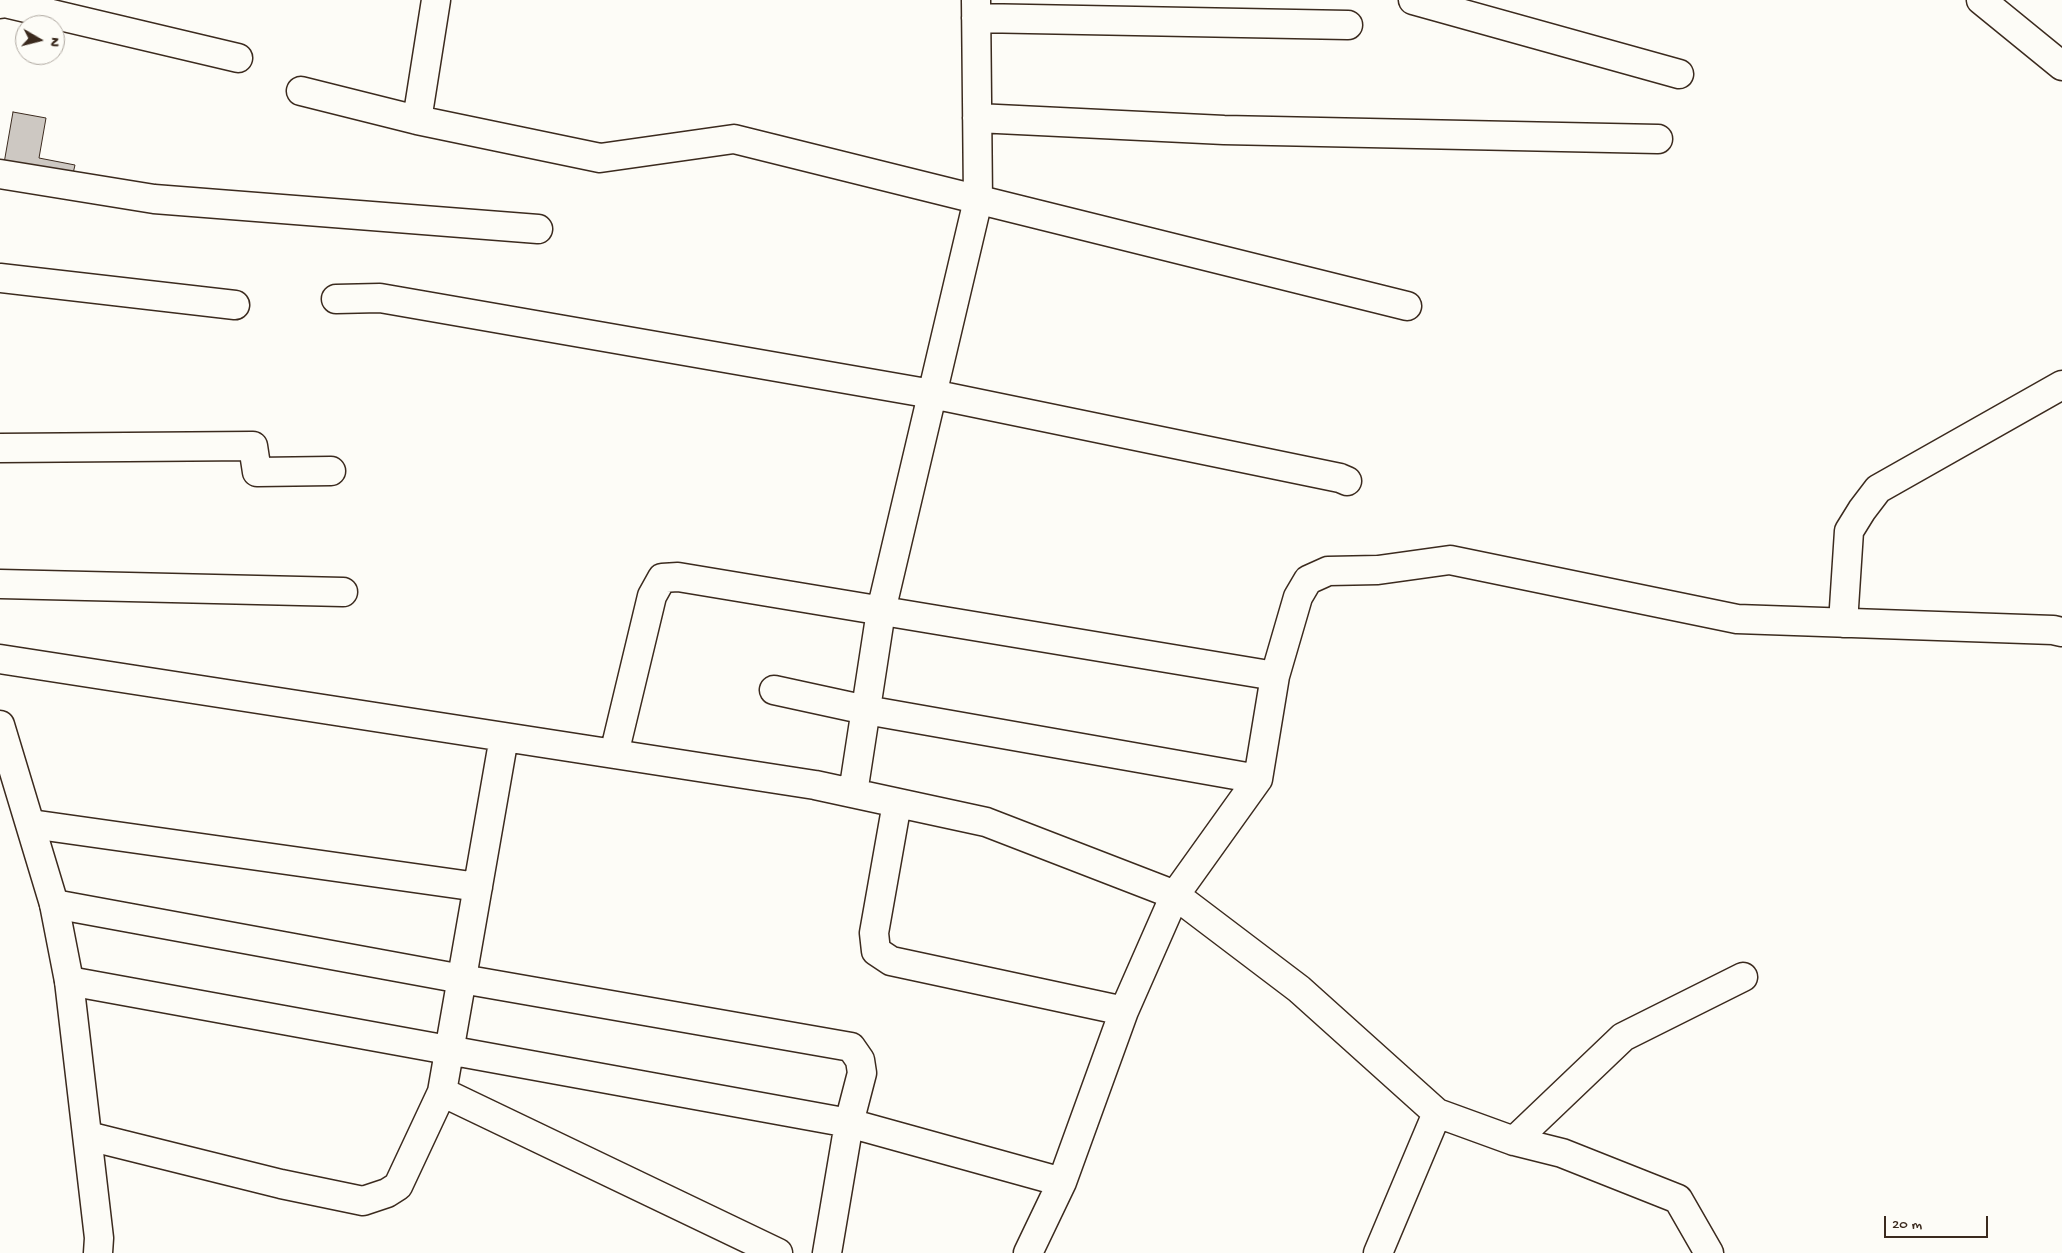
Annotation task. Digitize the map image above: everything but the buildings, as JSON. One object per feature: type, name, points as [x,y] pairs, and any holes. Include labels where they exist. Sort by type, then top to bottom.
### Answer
[{"type":"street","points":[[416,120],[436,0]]},
{"type":"street","points":[[1413,0],[1679,74]]},
{"type":"street","points":[[1981,0],[2062,66]]},
{"type":"street","points":[[0,2],[238,58]]},
{"type":"street","points":[[853,793],[881,611],[978,200],[976,9],[1348,25]]},
{"type":"street","points":[[301,91],[416,120],[600,158],[734,139],[1407,306]]},
{"type":"street","points":[[977,118],[1224,130],[1658,139]]},
{"type":"street","points":[[0,174],[154,199],[538,229]]},
{"type":"street","points":[[0,278],[234,305]]},
{"type":"street","points":[[336,299],[380,298],[932,394],[1347,481]]},
{"type":"street","points":[[1843,623],[1849,531],[1878,489],[2062,385]]},
{"type":"street","points":[[0,448],[253,446],[257,472],[331,471]]},
{"type":"street","points":[[1028,1253],[1062,1182],[1124,1011],[1175,896],[1258,779],[1275,676],[1298,596],[1308,580],[1328,571],[1378,570],[1450,560],[1737,619],[2053,630],[2062,632]]},
{"type":"street","points":[[614,754],[652,596],[662,578],[678,577],[1275,676]]},
{"type":"street","points":[[0,584],[343,592]]},
{"type":"street","points":[[0,658],[815,785],[986,822],[1175,896],[1299,989],[1437,1113],[1514,1141],[1562,1153],[1678,1199],[1709,1253]]},
{"type":"street","points":[[774,690],[866,710],[1258,779]]},
{"type":"street","points":[[0,725],[54,904],[69,981],[99,1238],[98,1253]]},
{"type":"street","points":[[88,1136],[282,1184],[363,1201],[387,1193],[398,1186],[442,1092],[504,737]]},
{"type":"street","points":[[897,803],[874,933],[876,951],[891,961],[1124,1011]]},
{"type":"street","points":[[31,824],[478,887]]},
{"type":"street","points":[[54,904],[462,979],[851,1047],[860,1060],[862,1073],[850,1123],[827,1253]]},
{"type":"street","points":[[1514,1141],[1624,1037],[1742,978]]},
{"type":"street","points":[[69,981],[850,1123],[1062,1182]]},
{"type":"street","points":[[442,1092],[778,1253]]},
{"type":"street","points":[[1378,1253],[1437,1113]]}]
